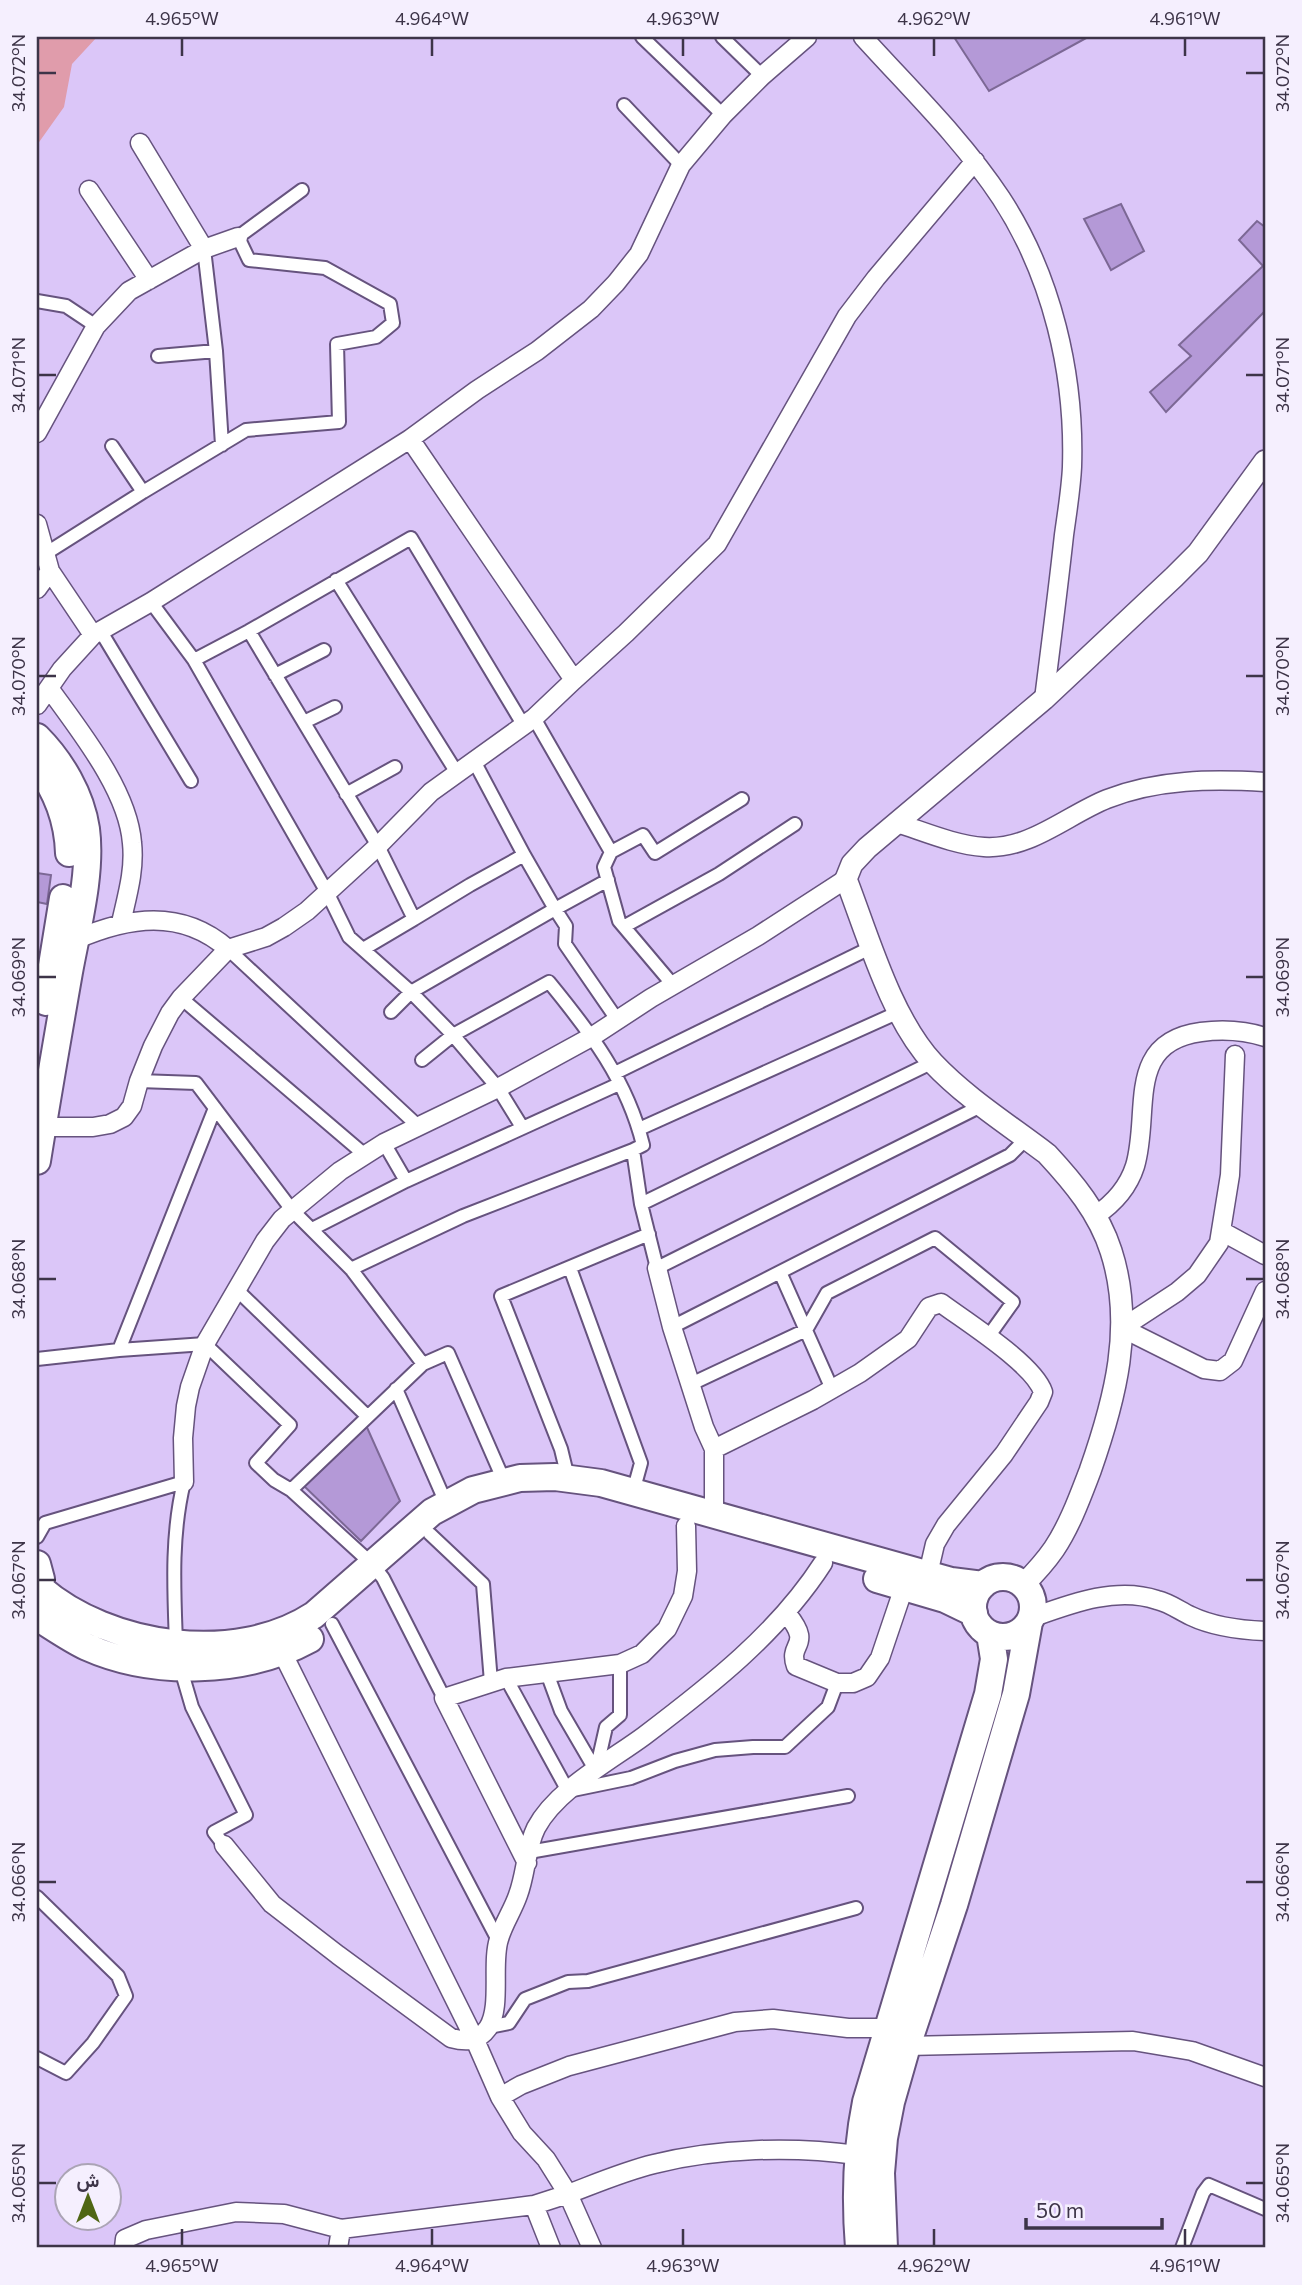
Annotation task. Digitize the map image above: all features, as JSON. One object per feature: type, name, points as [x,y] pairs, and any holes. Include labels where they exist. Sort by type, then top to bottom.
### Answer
[{"type":"main road","points":[[37,737],[54,756],[78,800],[85,822],[87,859],[37,1161]]},
{"type":"main road","points":[[37,765],[62,810],[69,836],[69,855],[37,1055]]},
{"type":"main road","points":[[38,1582],[76,1613],[106,1628],[178,1654],[243,1664],[282,1652],[308,1640],[332,1623],[417,1524],[446,1503],[473,1490],[505,1481],[520,1478],[568,1478],[601,1483],[951,1581],[983,1585]]},
{"type":"main road","points":[[37,1617],[98,1651],[142,1662],[247,1642],[276,1635],[314,1615],[454,1518],[480,1506],[522,1496],[556,1495],[593,1500],[823,1563],[945,1599],[974,1613]]},
{"type":"main road","points":[[884,2248],[881,2172],[884,2138],[907,2046],[954,1905],[1016,1694],[1033,1608],[1031,1598],[1023,1585],[1003,1577],[990,1580],[975,1596],[974,1613],[979,1626],[990,1634],[1010,1637],[1023,1630],[1030,1620]]},
{"type":"main road","points":[[859,2248],[857,2155],[866,2102],[988,1694],[994,1659],[990,1634]]},
{"type":"street","points":[[642,37],[723,115]]},
{"type":"street","points":[[722,37],[762,76]]},
{"type":"street","points":[[37,705],[62,669],[96,632],[151,601],[410,439],[477,390],[537,351],[591,309],[616,284],[639,254],[681,165],[723,115],[807,37]]},
{"type":"street","points":[[863,37],[975,161],[1003,200],[1035,264],[1058,329],[1068,386],[1072,467],[1044,699]]},
{"type":"street","points":[[624,105],[681,165]]},
{"type":"street","points":[[140,143],[204,248],[216,351],[222,445]]},
{"type":"street","points":[[43,1127],[93,1127],[110,1124],[124,1117],[132,1106],[139,1081],[161,1030],[181,998],[228,949],[266,937],[284,928],[328,894],[431,792],[529,722],[635,625],[717,544],[847,316],[975,161]]},
{"type":"street","points":[[89,190],[149,280]]},
{"type":"street","points":[[37,433],[96,326],[129,291],[204,248],[237,237],[302,190]]},
{"type":"street","points":[[37,589],[47,563],[143,492],[246,430],[339,422],[337,344],[376,337],[393,323],[390,304],[325,268],[249,260],[237,237]]},
{"type":"street","points":[[37,301],[66,306],[96,326]]},
{"type":"street","points":[[159,356],[216,351]]},
{"type":"street","points":[[410,439],[574,680]]},
{"type":"street","points":[[112,446],[143,492]]},
{"type":"street","points":[[856,1908],[587,1981],[568,1982],[525,2000],[509,2023],[489,2027],[475,2040],[465,2042],[451,2038],[338,1955],[272,1904],[214,1832],[246,1815],[192,1707],[178,1654],[176,1539],[178,1507],[184,1482],[183,1438],[186,1406],[205,1344],[265,1241],[292,1210],[340,1171],[384,1143],[498,1088],[593,1036],[846,879],[852,864],[1044,699],[1198,553],[1265,461]]},
{"type":"street","points":[[37,524],[47,563],[96,632],[191,781]]},
{"type":"street","points":[[194,660],[411,538],[611,852]]},
{"type":"street","points":[[336,580],[457,773]]},
{"type":"street","points":[[151,601],[194,660],[328,894],[349,937],[365,948],[453,1035],[498,1088],[522,1127]]},
{"type":"street","points":[[249,631],[378,846],[414,919]]},
{"type":"street","points":[[275,676],[324,650]]},
{"type":"street","points":[[49,688],[88,742],[127,813],[133,845],[131,875],[121,923]]},
{"type":"street","points":[[303,722],[335,707]]},
{"type":"street","points":[[474,761],[524,855],[566,926],[565,944],[618,1021]]},
{"type":"street","points":[[346,794],[395,767]]},
{"type":"street","points":[[897,823],[963,844],[986,847],[1008,845],[1029,840],[1071,816],[1132,790],[1181,782],[1265,782]]},
{"type":"street","points":[[673,985],[619,920],[604,867],[611,852],[643,835],[655,853],[742,799]]},
{"type":"street","points":[[625,926],[719,874],[796,824]]},
{"type":"street","points":[[365,948],[524,855]]},
{"type":"street","points":[[846,879],[899,1012],[915,1040],[933,1062],[1057,1164],[1085,1199],[1112,1252],[1118,1280],[1122,1328],[1119,1366],[1106,1424],[1082,1492],[1056,1546],[1023,1585]]},
{"type":"street","points":[[391,1012],[411,992],[608,880]]},
{"type":"street","points":[[75,940],[121,923],[157,920],[181,923],[209,934],[418,1126]]},
{"type":"street","points":[[312,1229],[406,1181],[522,1127],[872,947]]},
{"type":"street","points":[[351,1269],[463,1216],[643,1145],[639,1129],[617,1079],[593,1036],[549,982],[453,1035],[422,1060]]},
{"type":"street","points":[[181,998],[365,1155]]},
{"type":"street","points":[[639,1129],[899,1012]]},
{"type":"street","points":[[1095,1216],[1117,1198],[1135,1167],[1147,1077],[1152,1060],[1159,1049],[1170,1040],[1198,1032],[1238,1030],[1265,1037]]},
{"type":"street","points":[[1122,1328],[1177,1292],[1197,1275],[1214,1252],[1223,1232],[1230,1175],[1235,1055]]},
{"type":"street","points":[[641,1204],[933,1062]]},
{"type":"street","points":[[139,1081],[196,1083],[292,1210],[351,1269],[423,1364]]},
{"type":"street","points":[[657,1268],[983,1105]]},
{"type":"street","points":[[119,1350],[215,1108]]},
{"type":"street","points":[[671,1327],[1010,1155],[1027,1139]]},
{"type":"street","points":[[384,1143],[406,1181]]},
{"type":"street","points":[[633,1150],[641,1204],[671,1327],[704,1427],[714,1449],[714,1515]]},
{"type":"street","points":[[1223,1232],[1265,1255]]},
{"type":"street","points":[[568,1478],[561,1449],[501,1296],[649,1234]]},
{"type":"street","points":[[691,1384],[806,1330],[827,1293],[935,1238],[1013,1302],[988,1337]]},
{"type":"street","points":[[570,1268],[641,1464],[633,1492]]},
{"type":"street","points":[[780,1272],[832,1389]]},
{"type":"street","points":[[237,1290],[367,1416]]},
{"type":"street","points":[[1122,1328],[1204,1369],[1220,1371],[1233,1361],[1265,1291]]},
{"type":"street","points":[[714,1449],[860,1373],[908,1339],[929,1307],[940,1303],[988,1337],[1036,1378],[1043,1392],[1004,1454],[946,1525],[936,1544],[928,1574]]},
{"type":"street","points":[[37,1359],[205,1344],[290,1426],[256,1463],[274,1480],[291,1490],[377,1571],[528,1858]]},
{"type":"street","points":[[291,1490],[423,1364],[448,1353],[505,1481]]},
{"type":"street","points":[[396,1389],[446,1503]]},
{"type":"street","points":[[37,1538],[45,1523],[184,1482]]},
{"type":"street","points":[[444,1698],[498,1680],[620,1664],[651,1647],[667,1629],[683,1596],[687,1571],[686,1526]]},
{"type":"street","points":[[430,1534],[483,1584],[498,1680],[568,1791]]},
{"type":"street","points":[[489,2027],[494,2008],[498,1940],[518,1895],[537,1827],[568,1791],[694,1696],[787,1614],[823,1563]]},
{"type":"street","points":[[787,1614],[800,1632],[800,1642],[794,1659],[796,1666],[837,1683],[860,1681],[873,1671],[880,1658],[904,1587]]},
{"type":"street","points":[[1030,1620],[1083,1601],[1112,1596],[1138,1596],[1158,1600],[1212,1624],[1265,1631]]},
{"type":"street","points":[[332,1623],[498,1940]]},
{"type":"street","points":[[282,1652],[475,2040],[500,2098],[522,2133],[546,2159],[568,2194],[592,2248]]},
{"type":"street","points":[[596,1771],[606,1727],[620,1715],[620,1664]]},
{"type":"street","points":[[547,1673],[561,1711],[596,1771]]},
{"type":"street","points":[[568,1791],[631,1778],[675,1761],[715,1751],[753,1746],[785,1747],[828,1707],[837,1683]]},
{"type":"street","points":[[528,1858],[848,1796]]},
{"type":"street","points":[[37,1897],[118,1976],[126,1996],[93,2043],[66,2073],[37,2058]]},
{"type":"street","points":[[500,2098],[520,2085],[569,2066],[735,2022],[773,2019],[848,2028],[888,2028]]},
{"type":"street","points":[[907,2046],[1133,2041],[1192,2051],[1265,2077]]},
{"type":"street","points":[[124,2248],[125,2239],[146,2230],[236,2212],[284,2214],[341,2229],[534,2205],[652,2164],[691,2157],[789,2150],[857,2155]]},
{"type":"street","points":[[1182,2248],[1203,2193],[1209,2185],[1265,2209]]},
{"type":"street","points":[[534,2205],[551,2248]]},
{"type":"street","points":[[338,2248],[341,2229]]},
{"type":"shaded area","points":[[37,37],[97,37],[72,64],[64,107],[37,145]]},
{"type":"building","points":[[954,37],[1088,37],[989,91]]},
{"type":"building","points":[[1121,204],[1144,251],[1111,270],[1084,219]]},
{"type":"building","points":[[1257,221],[1265,227],[1265,311],[1166,412],[1150,392],[1191,356],[1179,345],[1263,266],[1239,240]]},
{"type":"building","points":[[37,873],[51,875],[47,904],[37,902]]},
{"type":"building","points":[[365,1423],[400,1501],[361,1541],[304,1486]]}]
